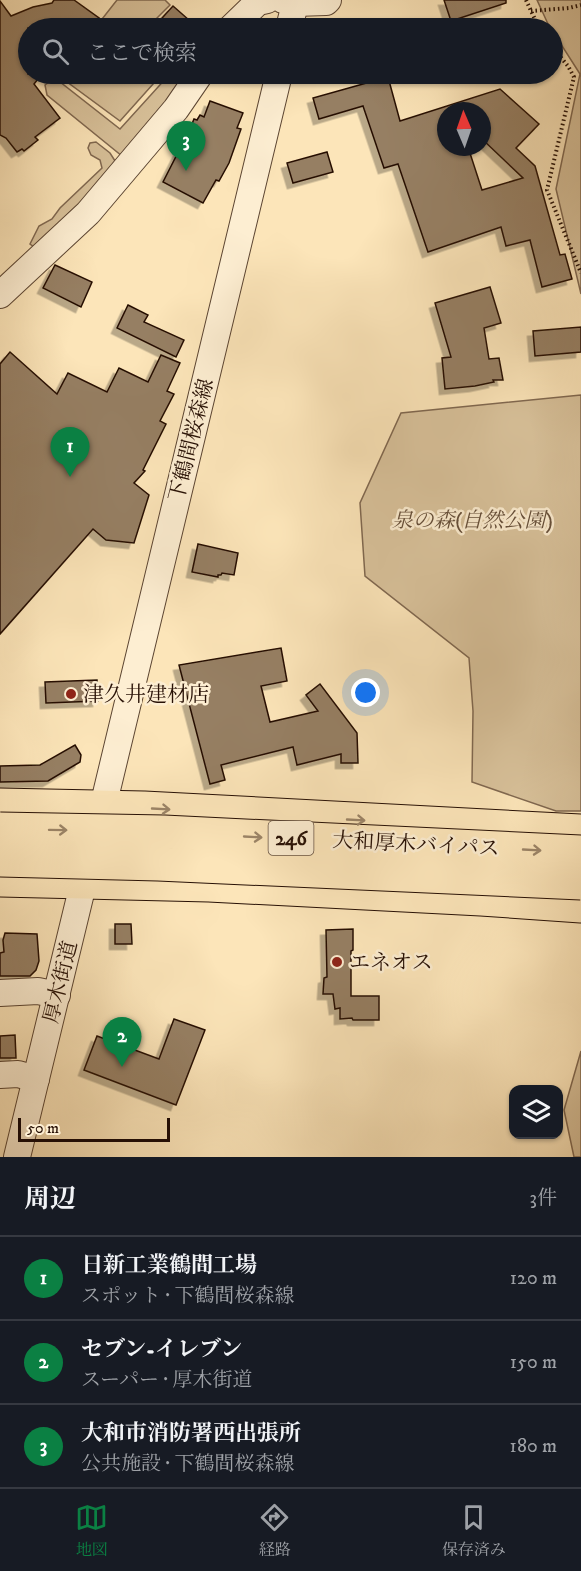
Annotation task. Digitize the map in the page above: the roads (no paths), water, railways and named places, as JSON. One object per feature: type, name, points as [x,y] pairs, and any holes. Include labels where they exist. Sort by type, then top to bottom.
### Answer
[{"type":"highway","name":"246","points":[[0,804],[144,808],[581,831]]},
{"type":"highway","name":"大和厚木バイパス","points":[[0,829],[164,832],[581,852]]},
{"type":"highway","name":"大和厚木バイパス","points":[[0,860],[581,883]]},
{"type":"highway","points":[[0,880],[209,885],[581,906]]},
{"type":"street","points":[[241,18],[258,2],[267,0]]},
{"type":"street","points":[[290,18],[292,1],[326,2],[328,0]]},
{"type":"street","points":[[0,295],[88,213],[176,109],[193,84]]},
{"type":"street","name":"下鶴間桜森線","points":[[103,807],[277,84]]},
{"type":"street","name":"厚木街道","points":[[20,1156],[36,1079],[103,807]]},
{"type":"street","points":[[0,993],[38,991],[57,995]]},
{"type":"street","points":[[0,1075],[18,1074],[36,1079]]},
{"type":"place","name":"大和市消防署西出張所","points":[[186,171]]},
{"type":"place","name":"日新工業鶴間工場","points":[[70,477]]},
{"type":"place","name":"津久井建材店","points":[[71,694]]},
{"type":"place","name":"エネオス","points":[[337,962]]},
{"type":"place","name":"セブン-イレブン","points":[[122,1067]]},
{"type":"park label","name":"泉の森(自然公園)","points":[[472,520]]}]
